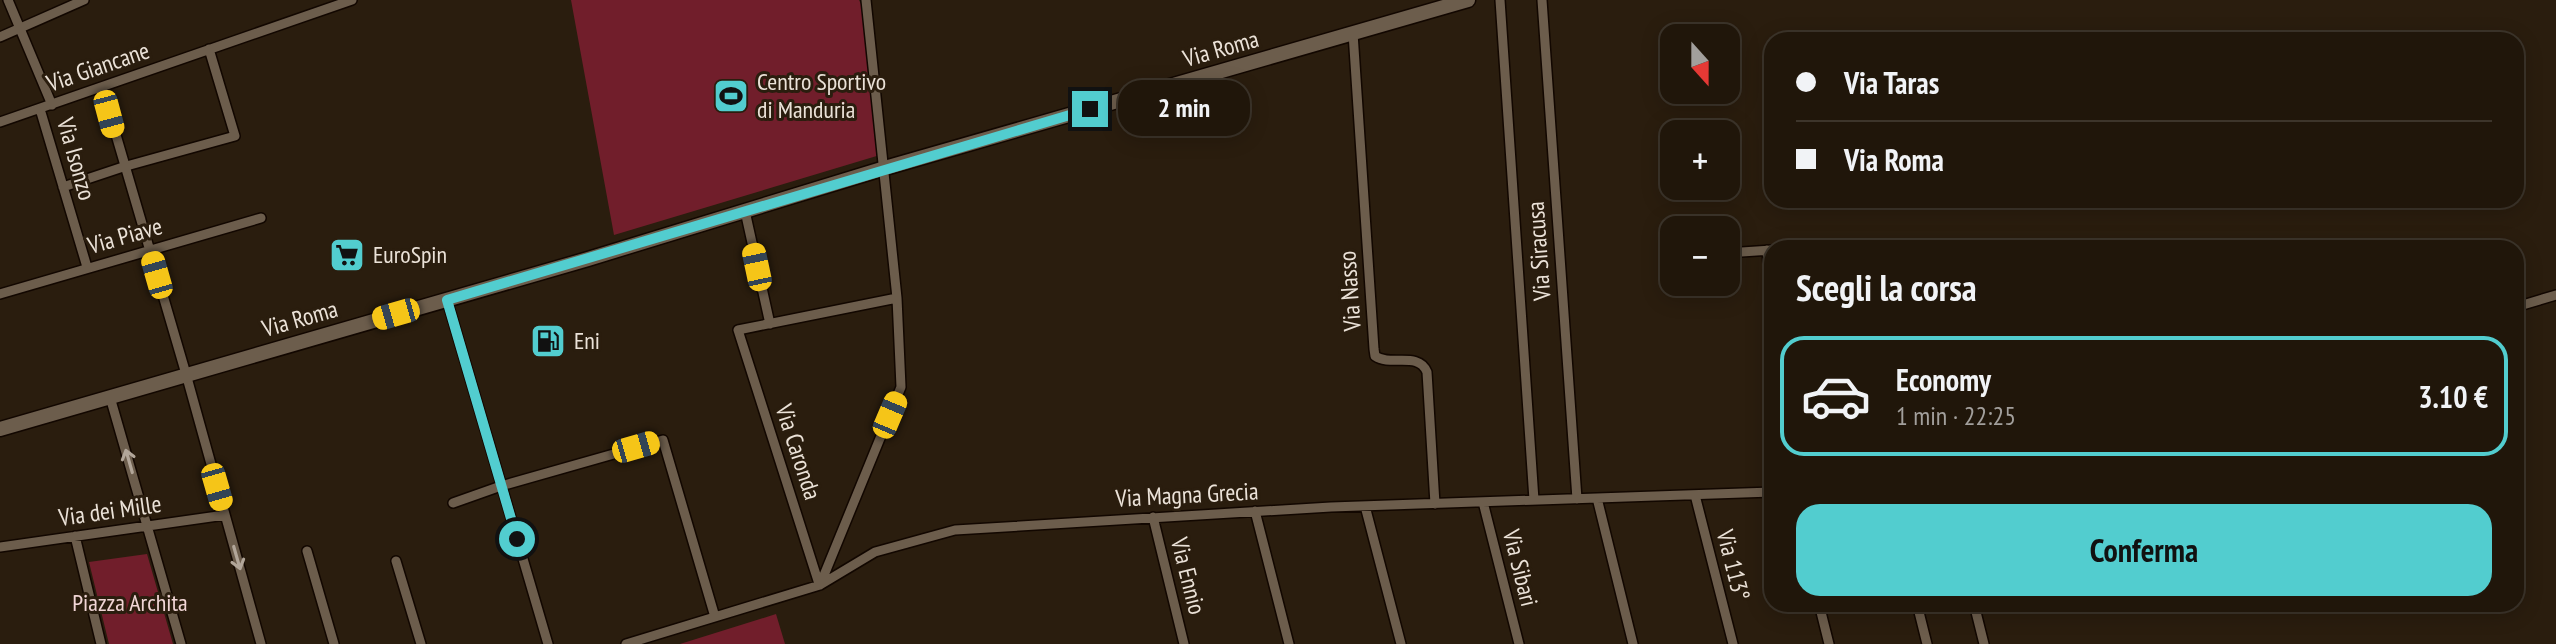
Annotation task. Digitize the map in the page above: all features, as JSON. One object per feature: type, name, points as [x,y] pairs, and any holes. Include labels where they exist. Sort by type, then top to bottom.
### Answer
[{"type":"street","points":[[8,0],[52,105]]},
{"type":"street","points":[[0,37],[84,0]]},
{"type":"street","name":"Via Giancane","points":[[0,122],[352,0]]},
{"type":"street","points":[[820,585],[901,387],[897,298],[866,0]]},
{"type":"street","name":"Via Roma","points":[[0,429],[1468,0]]},
{"type":"street","points":[[1500,0],[1534,500]]},
{"type":"street","name":"Via Siracusa","points":[[1542,0],[1577,499]]},
{"type":"street","name":"Via Nasso","points":[[1353,33],[1375,356],[1382,361],[1418,361],[1427,372],[1435,504]]},
{"type":"street","points":[[63,187],[235,136],[209,49]]},
{"type":"street","points":[[102,87],[261,644]]},
{"type":"street","name":"Via Isonzo","points":[[40,109],[87,267]]},
{"type":"street","points":[[745,211],[770,324],[897,298]]},
{"type":"street","name":"Via Piave","points":[[0,294],[261,218]]},
{"type":"street","points":[[1740,252],[1764,250]]},
{"type":"street","points":[[2524,305],[2556,295]]},
{"type":"street","points":[[447,300],[548,644]]},
{"type":"street","name":"Via Caronda","points":[[770,324],[738,330],[820,585]]},
{"type":"street","points":[[110,397],[181,644]]},
{"type":"street","points":[[453,503],[501,486],[663,440],[715,617]]},
{"type":"street","name":"Via Magna Grecia","points":[[626,644],[820,585],[875,552],[955,530],[1255,511],[1764,492]]},
{"type":"street","name":"Via 113°","points":[[1695,495],[1733,644]]},
{"type":"street","points":[[1597,498],[1633,644]]},
{"type":"street","name":"Via Sibari","points":[[1483,502],[1519,644]]},
{"type":"street","points":[[1365,506],[1401,644]]},
{"type":"street","points":[[1255,511],[1289,644]]},
{"type":"street","name":"Via dei Mille","points":[[0,547],[225,515]]},
{"type":"street","name":"Via Ennio","points":[[1153,517],[1184,644]]},
{"type":"street","points":[[75,536],[101,644]]},
{"type":"street","points":[[307,551],[334,644]]},
{"type":"street","points":[[396,561],[421,644]]},
{"type":"street","points":[[1821,612],[1829,644]]},
{"type":"street","points":[[1919,612],[1927,644]]},
{"type":"street","points":[[1976,612],[1984,644]]},
{"type":"green space","name":"Centro Sportivo di Manduria","points":[[571,0],[859,0],[864,10],[880,155],[614,235]]},
{"type":"green space","name":"Piazza Archita","points":[[147,554],[173,644],[109,644],[89,562]]},
{"type":"green space","points":[[776,614],[785,644],[680,644]]},
{"type":"place","name":"Centro Sportivo di Manduria","points":[[731,96]]},
{"type":"place","name":"EuroSpin","points":[[347,255]]},
{"type":"place","name":"Eni","points":[[548,341]]},
{"type":"route","points":[[517,539],[447,300],[1090,109]]}]
